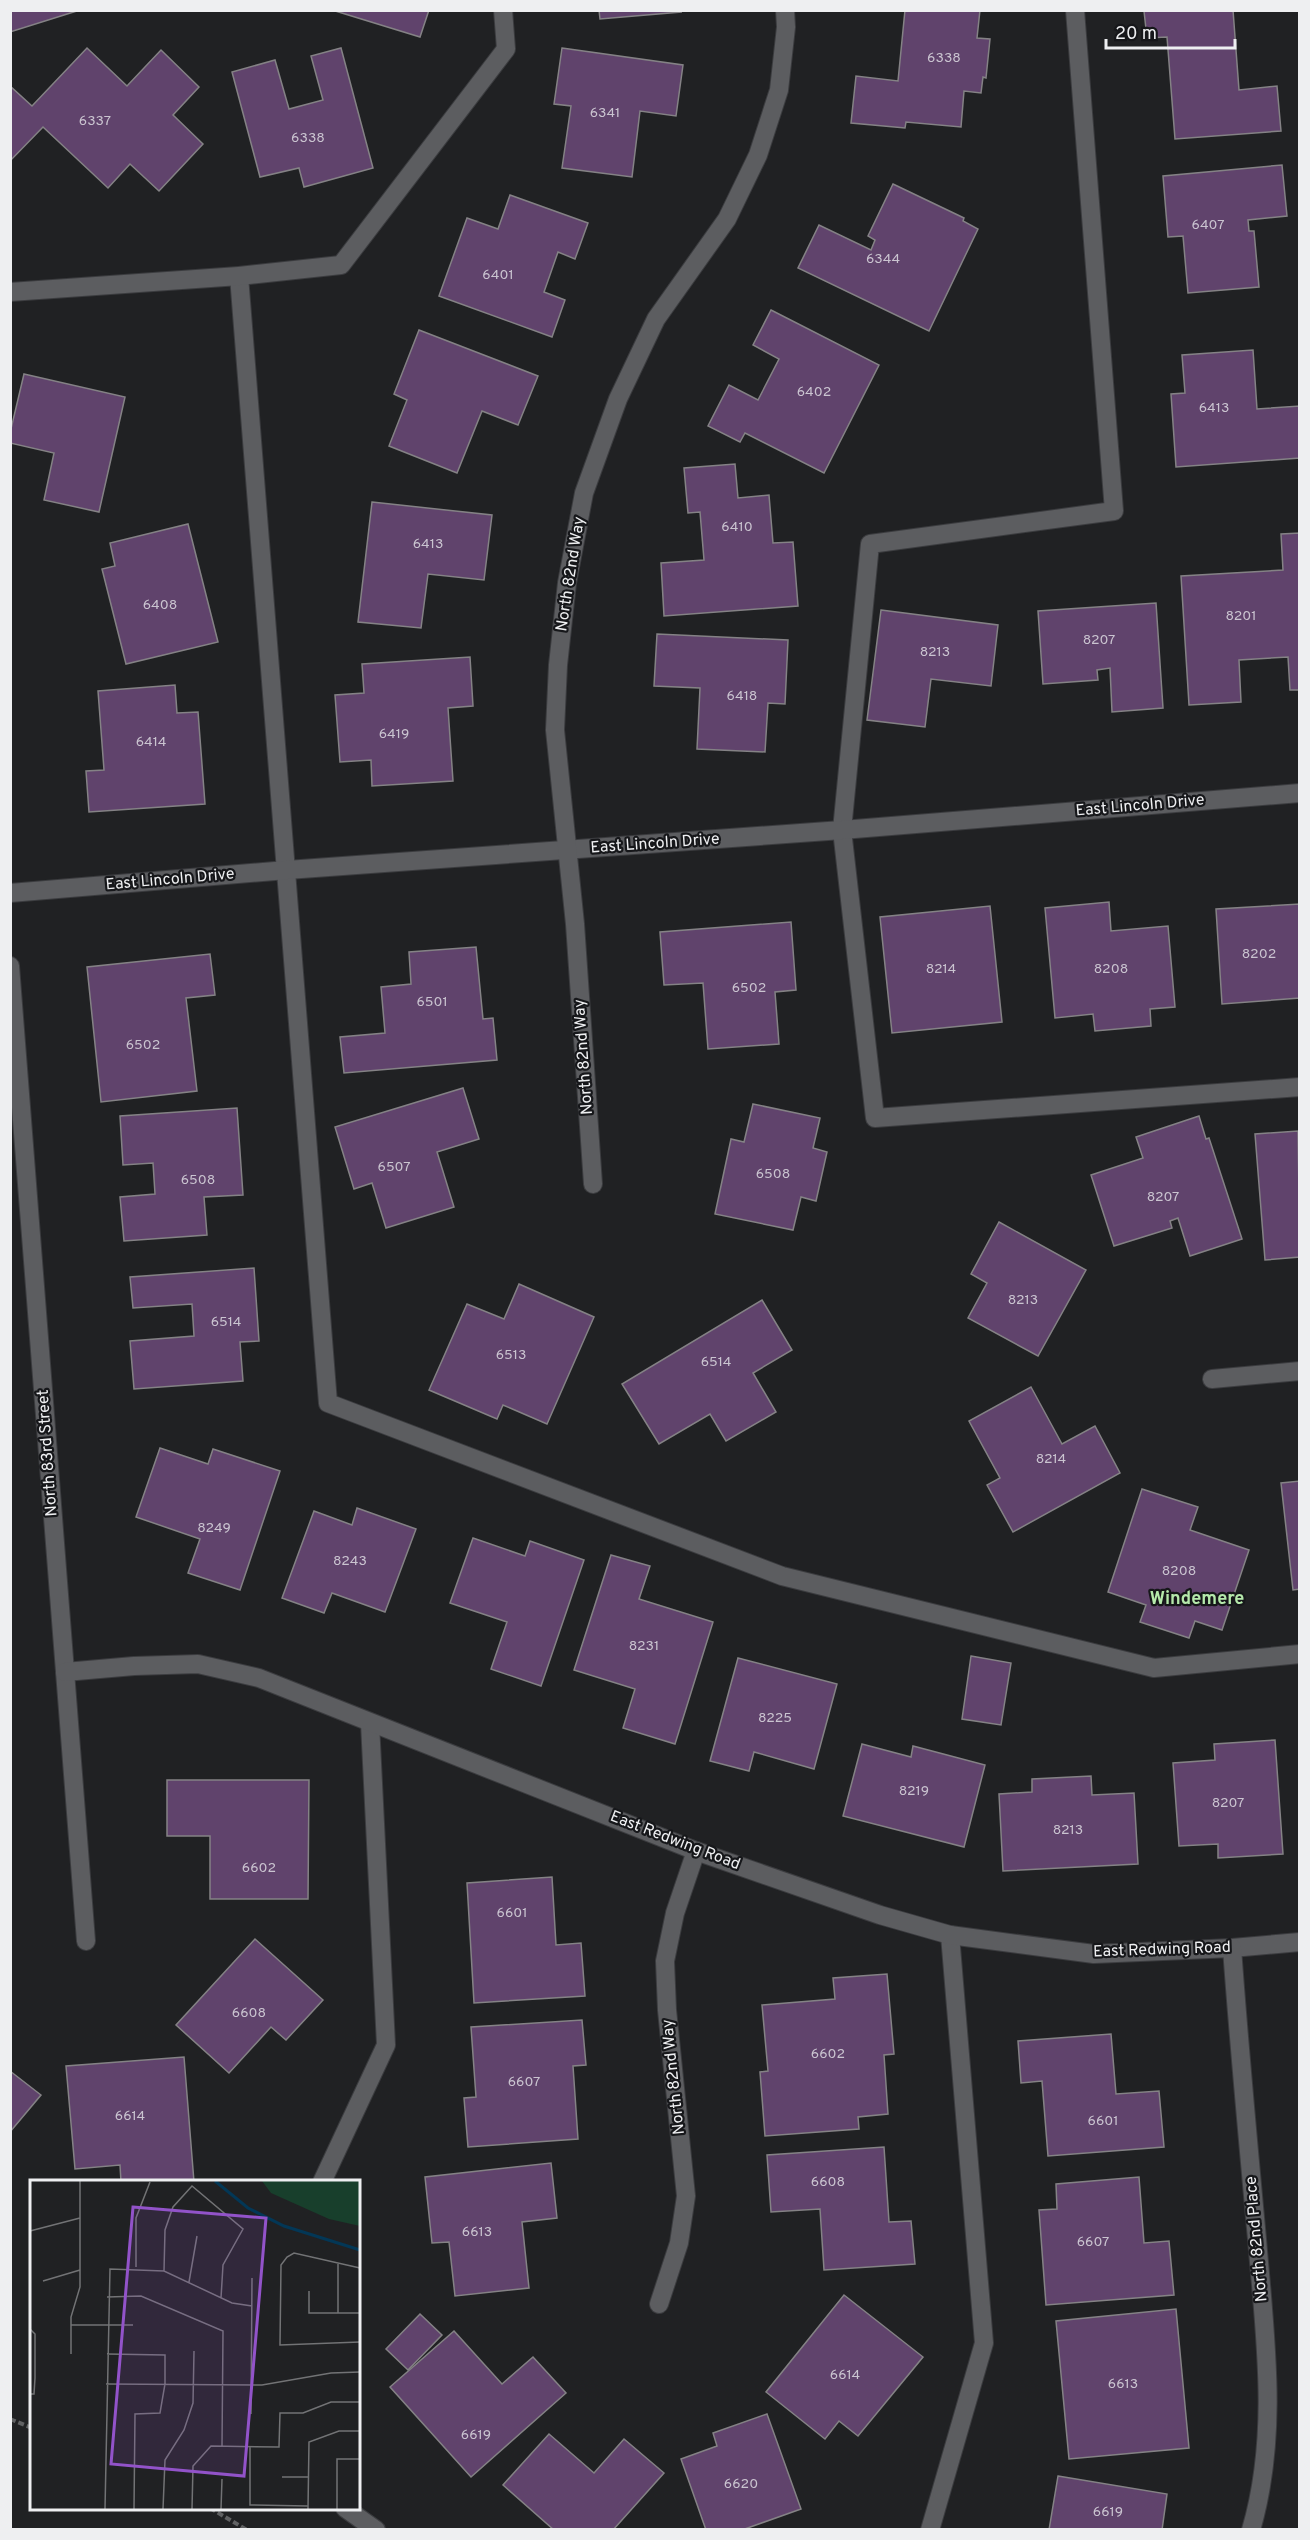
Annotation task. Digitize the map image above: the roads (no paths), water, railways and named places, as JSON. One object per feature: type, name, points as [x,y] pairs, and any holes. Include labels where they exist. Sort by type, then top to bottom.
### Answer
[{"type":"street","points":[[10,292],[239,276],[341,265],[506,49],[503,10]]},
{"type":"street","name":"North 82nd Way","points":[[593,1184],[575,924],[555,730],[558,665],[567,583],[584,494],[618,399],[656,319],[727,219],[758,155],[779,90],[786,27],[785,10]]},
{"type":"street","points":[[1075,10],[1114,511],[870,543],[842,830],[875,1118],[1299,1087]]},
{"type":"street","points":[[239,276],[328,1402],[782,1576],[1154,1668],[1299,1654]]},
{"type":"street","name":"East Lincoln Drive","points":[[10,893],[1299,793]]},
{"type":"street","name":"North 83rd Street","points":[[10,966],[86,1941]]},
{"type":"street","points":[[1212,1378],[1299,1371]]},
{"type":"street","name":"East Redwing Road","points":[[65,1672],[134,1666],[198,1664],[259,1678],[696,1851],[880,1915],[950,1935],[1094,1954],[1232,1948],[1299,1942]]},
{"type":"street","points":[[322,2180],[386,2045],[370,1723]]},
{"type":"street","name":"North 82nd Way","points":[[659,2304],[679,2243],[686,2196],[667,2010],[665,1961],[675,1913],[696,1851]]},
{"type":"street","points":[[930,2529],[984,2343],[950,1935]]},
{"type":"street","name":"North 82nd Place","points":[[1232,1948],[1266,2354],[1269,2428],[1260,2498],[1251,2529]]},
{"type":"street","points":[[348,2510],[376,2529]]},
{"type":"district","name":"Windemere","points":[[1197,1599]]}]
